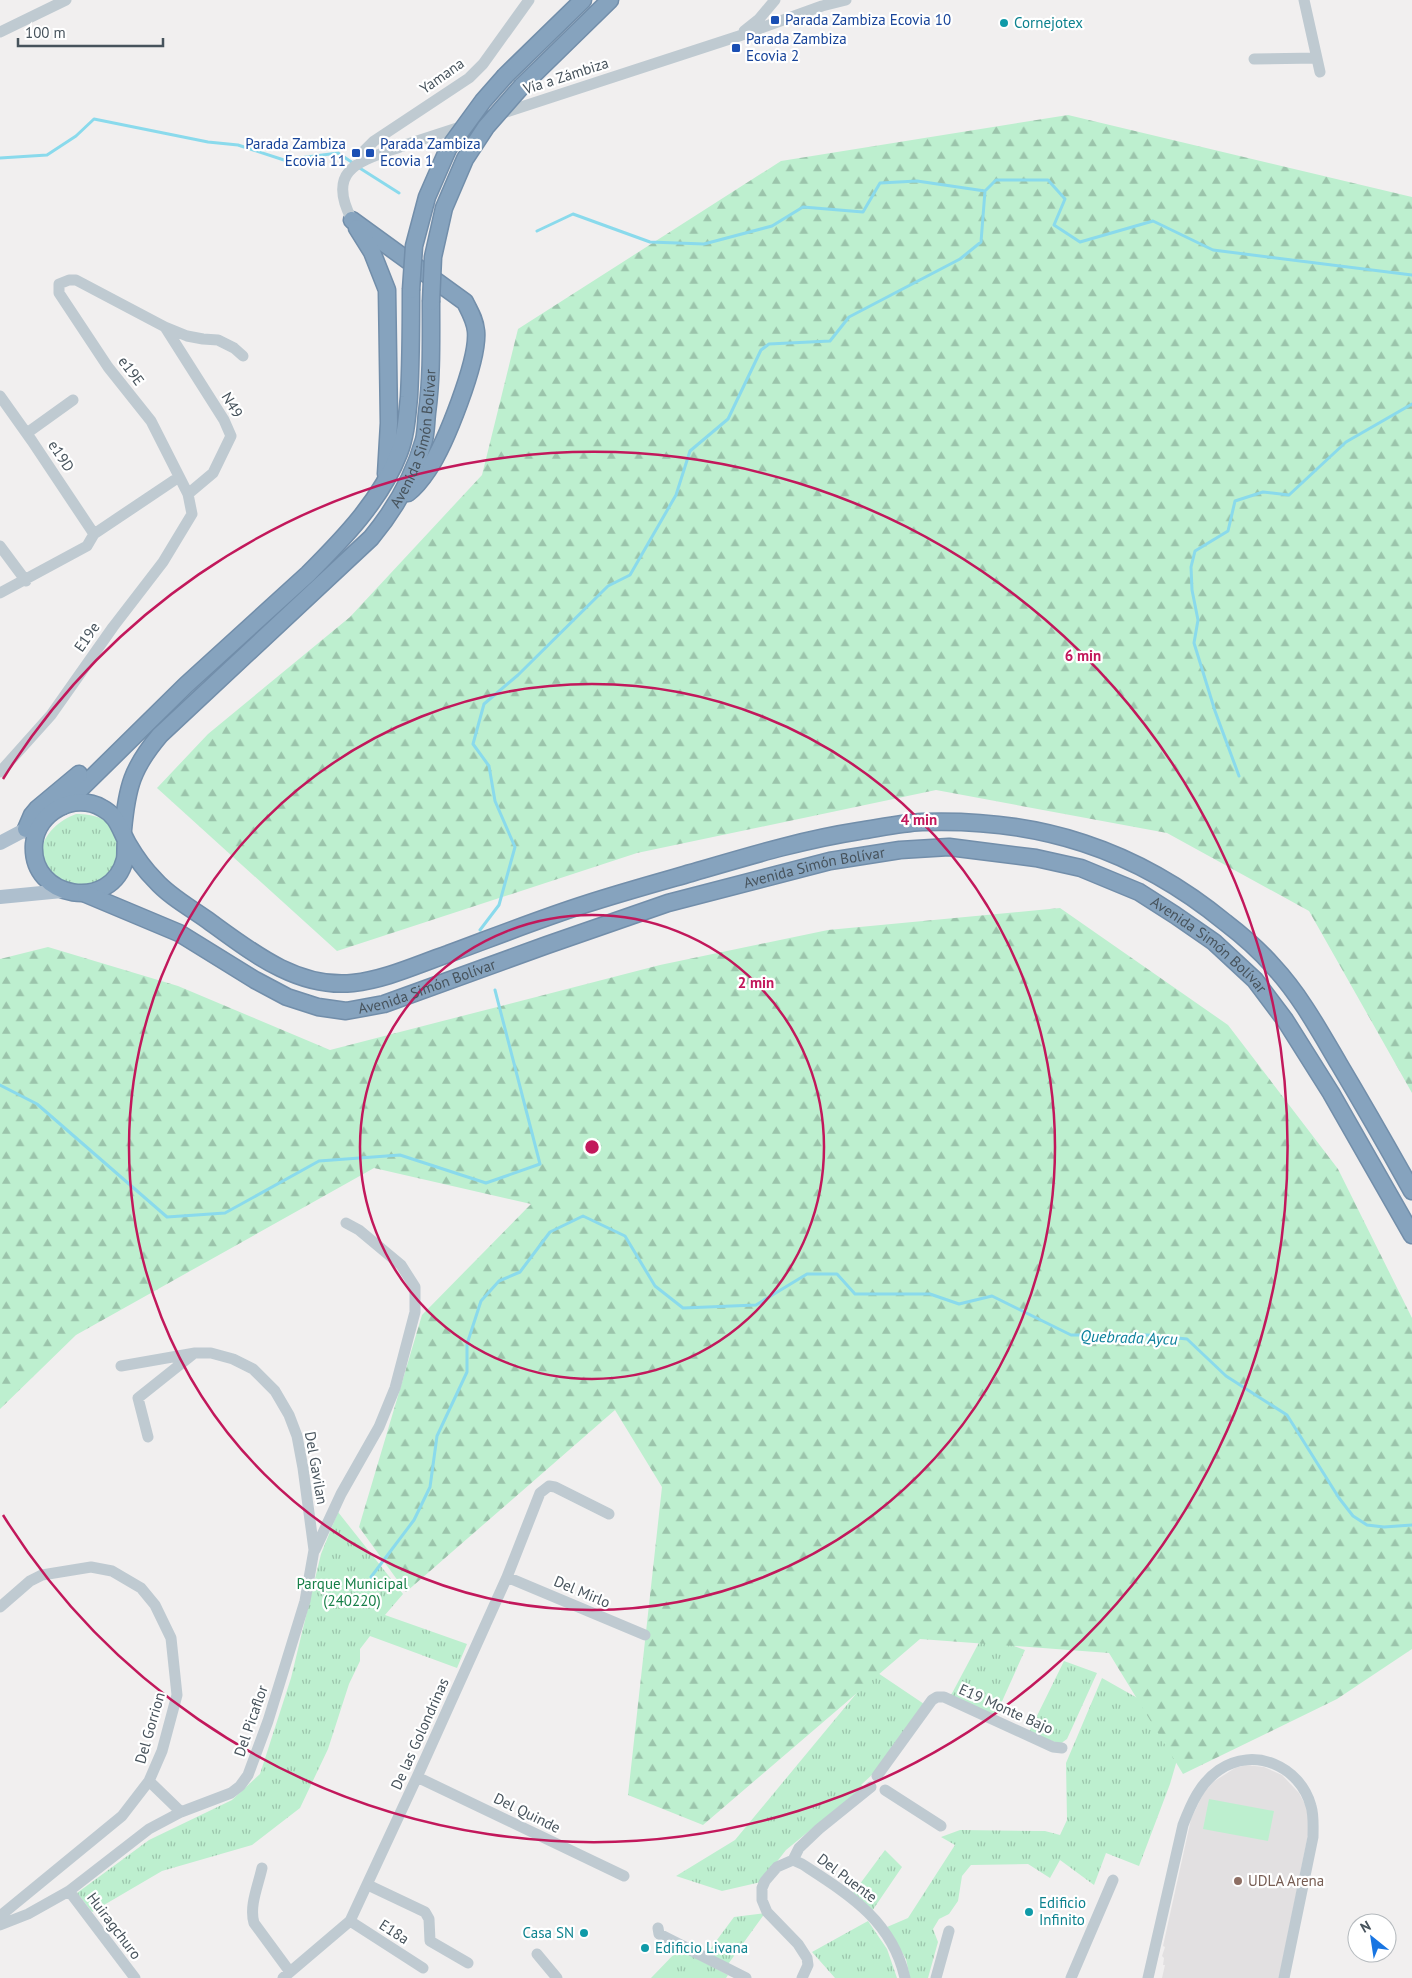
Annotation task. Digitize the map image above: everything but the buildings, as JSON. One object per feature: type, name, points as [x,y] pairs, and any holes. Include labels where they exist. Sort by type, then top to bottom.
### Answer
[{"type":"highway","name":"Avenida Simón Bolívar","points":[[63,806],[99,768],[186,685],[327,555],[364,513],[386,478],[399,452],[407,424],[411,366],[411,290],[414,246],[430,189],[448,149],[483,101],[505,76],[583,0]]},
{"type":"highway","name":"Avenida Simón Bolívar","points":[[610,0],[522,86],[486,128],[465,159],[444,208],[433,257],[431,383],[424,438],[415,468],[396,502],[371,538],[154,742],[143,755],[132,777],[126,800],[124,835],[157,883],[238,943],[277,967],[310,980],[332,984],[381,979],[584,904],[773,849],[822,837],[918,822],[979,823],[1042,831],[1095,845],[1150,871],[1197,899],[1246,939],[1266,959],[1305,1006],[1412,1191]]},
{"type":"highway","points":[[352,220],[372,252],[387,290],[388,423],[386,478]]},
{"type":"highway","points":[[352,220],[465,302],[473,316],[476,332],[472,363],[440,449],[428,471],[416,486],[396,502]]},
{"type":"highway","points":[[26,828],[37,809],[68,786],[155,705],[174,690],[186,685]]},
{"type":"highway","points":[[77,802],[91,803],[104,809],[115,818],[124,835],[125,859],[117,876],[103,888],[86,894],[62,891],[50,884],[41,873],[36,860],[35,840],[43,820],[63,806],[77,802]]},
{"type":"highway","name":"Avenida Simón Bolívar","points":[[86,894],[180,933],[255,980],[287,997],[318,1007],[346,1011],[384,1004],[668,903],[830,861],[900,850],[950,847],[1036,858],[1081,868],[1139,892],[1175,915],[1214,942],[1255,980],[1285,1020],[1331,1093],[1412,1235]]},
{"type":"main road","points":[[0,843],[43,820]]},
{"type":"main road","points":[[0,897],[62,891]]},
{"type":"street","points":[[0,32],[66,0]]},
{"type":"street","name":"Yamana","points":[[361,161],[362,153],[374,141],[469,78],[483,64],[529,0]]},
{"type":"street","points":[[739,36],[775,0]]},
{"type":"street","name":"Vía a Zámbiza","points":[[352,220],[341,195],[342,182],[350,169],[361,161],[739,36],[822,6],[846,0]]},
{"type":"street","points":[[1304,0],[1320,72]]},
{"type":"street","points":[[1254,59],[1317,58]]},
{"type":"street","name":"e19E","points":[[165,327],[76,280],[69,280],[58,284],[59,293],[103,359],[151,421],[188,494],[192,514]]},
{"type":"street","points":[[165,327],[187,336],[218,340],[243,356]]},
{"type":"street","name":"N49","points":[[165,327],[224,420],[231,436],[213,473],[188,494]]},
{"type":"street","name":"e19D","points":[[0,396],[94,534]]},
{"type":"street","points":[[27,433],[72,400]]},
{"type":"street","points":[[0,593],[26,581],[87,546],[92,541],[94,534],[179,477]]},
{"type":"street","name":"E19e","points":[[0,772],[51,715],[113,627],[164,562],[192,514]]},
{"type":"street","points":[[0,546],[26,581]]},
{"type":"street","points":[[314,1550],[341,1494],[379,1427],[395,1388],[415,1312],[415,1287],[401,1264],[359,1230],[346,1222]]},
{"type":"street","points":[[148,1438],[138,1398],[195,1353]]},
{"type":"street","name":"Del Gavilan","points":[[121,1366],[195,1353],[211,1353],[232,1359],[253,1369],[275,1391],[298,1436],[314,1550],[305,1601]]},
{"type":"street","name":"De las Golondrinas","points":[[287,1975],[350,1921],[507,1577],[540,1493],[549,1486],[555,1487],[609,1514]]},
{"type":"street","name":"Del Gorrion","points":[[0,1607],[30,1581],[42,1575],[91,1567],[112,1571],[141,1588],[155,1605],[171,1638],[177,1695],[162,1752],[149,1781],[122,1816],[0,1916]]},
{"type":"street","name":"Del Mirlo","points":[[507,1577],[645,1636]]},
{"type":"street","name":"Del Picaflor","points":[[0,1925],[28,1914],[69,1891],[137,1838],[181,1812],[231,1793],[248,1776],[268,1721],[305,1601]]},
{"type":"street","name":"E19 Monte Bajo","points":[[877,1776],[932,1700],[937,1697],[944,1697],[1050,1745],[1062,1748]]},
{"type":"street","points":[[1148,1978],[1183,1824],[1190,1807],[1199,1791],[1220,1770],[1233,1763],[1266,1760],[1277,1764],[1297,1780],[1311,1805],[1314,1816],[1313,1837],[1284,1978]]},
{"type":"street","points":[[802,1978],[808,1965],[807,1958],[798,1944],[767,1912],[762,1900],[762,1888],[765,1881],[777,1867],[793,1860],[799,1848],[819,1829],[871,1787],[872,1780],[877,1776],[884,1778],[886,1781],[887,1788],[885,1790]]},
{"type":"street","name":"Del Quinde","points":[[417,1777],[624,1876]]},
{"type":"street","points":[[149,1781],[181,1812]]},
{"type":"street","points":[[871,1787],[877,1793],[885,1790]]},
{"type":"street","points":[[885,1790],[942,1826]]},
{"type":"street","name":"Del Puente","points":[[793,1860],[855,1899],[874,1918],[901,1960],[905,1978]]},
{"type":"street","points":[[262,1868],[252,1914],[254,1923],[287,1975]]},
{"type":"street","points":[[1070,1978],[1113,1880]]},
{"type":"street","points":[[368,1885],[425,1912],[429,1919],[430,1941],[468,1962]]},
{"type":"street","name":"Huiragchuro","points":[[69,1891],[135,1978]]},
{"type":"street","name":"E18a","points":[[350,1921],[423,1968]]},
{"type":"street","points":[[658,1928],[659,1934],[746,1978]]},
{"type":"street","points":[[936,1978],[949,1931]]},
{"type":"street","points":[[537,1954],[557,1978]]},
{"type":"shaded area","name":"UDLA Arena","points":[[1246,1765],[1264,1767],[1282,1775],[1299,1793],[1306,1806],[1308,1818],[1308,1835],[1279,1978],[1162,1978],[1165,1965],[1163,1965],[1164,1958],[1162,1956],[1165,1947],[1163,1946],[1191,1819],[1203,1794],[1213,1782],[1235,1768]]},
{"type":"green space","points":[[1068,115],[1412,197],[1412,1093],[1309,911],[1167,833],[936,790],[637,853],[337,951],[157,788],[208,734],[350,617],[482,475],[518,329],[781,161]]},
{"type":"green space","points":[[76,814],[89,815],[108,822],[113,826],[119,838],[121,863],[95,890],[58,884],[46,867],[42,856],[45,840],[49,833],[69,817]]},
{"type":"green space","points":[[1060,908],[1228,1025],[1338,1169],[1412,1318],[1412,1649],[1337,1699],[1183,1774],[1109,1653],[920,1639],[703,1825],[628,1795],[662,1487],[615,1410],[406,1592],[359,1527],[422,1315],[531,1204],[374,1168],[76,1335],[0,1409],[0,959],[48,947],[178,986],[330,1050],[660,965],[828,930]]},
{"type":"green space","name":"Parque Municipal (240220)","points":[[338,1512],[403,1594],[385,1615],[467,1644],[457,1668],[370,1636],[360,1649],[360,1661],[349,1684],[328,1749],[300,1808],[252,1845],[162,1871],[92,1912],[77,1893],[149,1840],[232,1800],[260,1774],[291,1678],[321,1554]]},
{"type":"green space","points":[[983,1635],[1025,1650],[995,1717],[949,1699]]},
{"type":"green space","points":[[1064,1661],[1097,1673],[1067,1739],[1060,1744],[1029,1732]]},
{"type":"green space","points":[[875,1671],[927,1706],[875,1772],[861,1785],[867,1788],[836,1809],[786,1850],[761,1882],[722,1891],[676,1876],[735,1840]]},
{"type":"green space","points":[[1102,1678],[1187,1726],[1170,1784],[1139,1866],[1106,1853],[1094,1885],[1060,1860],[1050,1878],[1028,1864],[971,1865],[962,1876],[958,1901],[949,1914],[939,1919],[933,1929],[938,1942],[928,1978],[910,1978],[906,1959],[887,1927],[908,1918],[955,1845],[941,1837],[960,1830],[1045,1831],[1060,1835],[1067,1820],[1066,1763]]},
{"type":"green space","points":[[1209,1799],[1274,1811],[1268,1841],[1203,1829]]},
{"type":"green space","points":[[885,1850],[902,1867],[870,1914],[851,1896]]},
{"type":"green space","points":[[765,1913],[726,1967],[705,1956],[734,1917]]},
{"type":"green space","points":[[868,1921],[887,1949],[897,1978],[835,1978],[812,1952]]},
{"type":"green space","points":[[679,1949],[728,1975],[726,1978],[651,1978]]},
{"type":"waterway","points":[[0,158],[47,155],[76,136],[94,119],[208,142],[238,145],[284,160],[338,153],[353,163]]},
{"type":"waterway","points":[[358,167],[399,193]]},
{"type":"waterway","points":[[537,231],[573,214],[650,242],[704,244],[772,226],[803,207],[863,212],[880,183],[917,181],[985,191],[996,180],[1048,180],[1065,199],[1054,225],[1080,242],[1153,221],[1213,250],[1412,275]]},
{"type":"waterway","points":[[480,930],[499,905],[515,847],[495,801],[489,766],[473,744],[484,704],[518,675],[608,586],[630,575],[676,495],[690,451],[728,419],[761,350],[769,344],[830,341],[849,317],[960,259],[981,242],[985,191]]},
{"type":"waterway","points":[[1239,776],[1215,711],[1194,643],[1198,620],[1192,590],[1191,567],[1195,551],[1228,531],[1235,501],[1263,492],[1289,495],[1346,442],[1412,404]]},
{"type":"waterway","points":[[0,1085],[37,1104],[167,1217],[225,1213],[319,1161],[400,1155],[486,1183],[540,1164],[495,990]]},
{"type":"waterway","name":"Quebrada Aycu","points":[[371,1577],[414,1520],[430,1487],[437,1436],[467,1372],[467,1344],[481,1301],[499,1281],[520,1272],[550,1232],[583,1216],[625,1236],[655,1286],[683,1308],[756,1305],[807,1274],[837,1274],[855,1294],[930,1294],[959,1304],[992,1296],[1071,1335],[1147,1335],[1187,1339],[1226,1376],[1287,1415],[1339,1498],[1353,1516],[1367,1525],[1384,1527],[1412,1525]]},
{"type":"place","name":"Parada Zambiza Ecovia 10","points":[[775,20]]},
{"type":"place","name":"Cornejotex","points":[[1004,23]]},
{"type":"place","name":"Parada Zambiza Ecovia 2","points":[[736,48]]},
{"type":"place","name":"Parada Zambiza Ecovia 11","points":[[356,153]]},
{"type":"place","name":"Parada Zambiza Ecovia 1","points":[[370,153]]},
{"type":"place","name":"UDLA Arena","points":[[1238,1881]]},
{"type":"place","name":"Edificio Infinito","points":[[1029,1912]]},
{"type":"place","name":"Casa SN","points":[[584,1933]]},
{"type":"place","name":"Edificio Livana","points":[[645,1948]]}]
